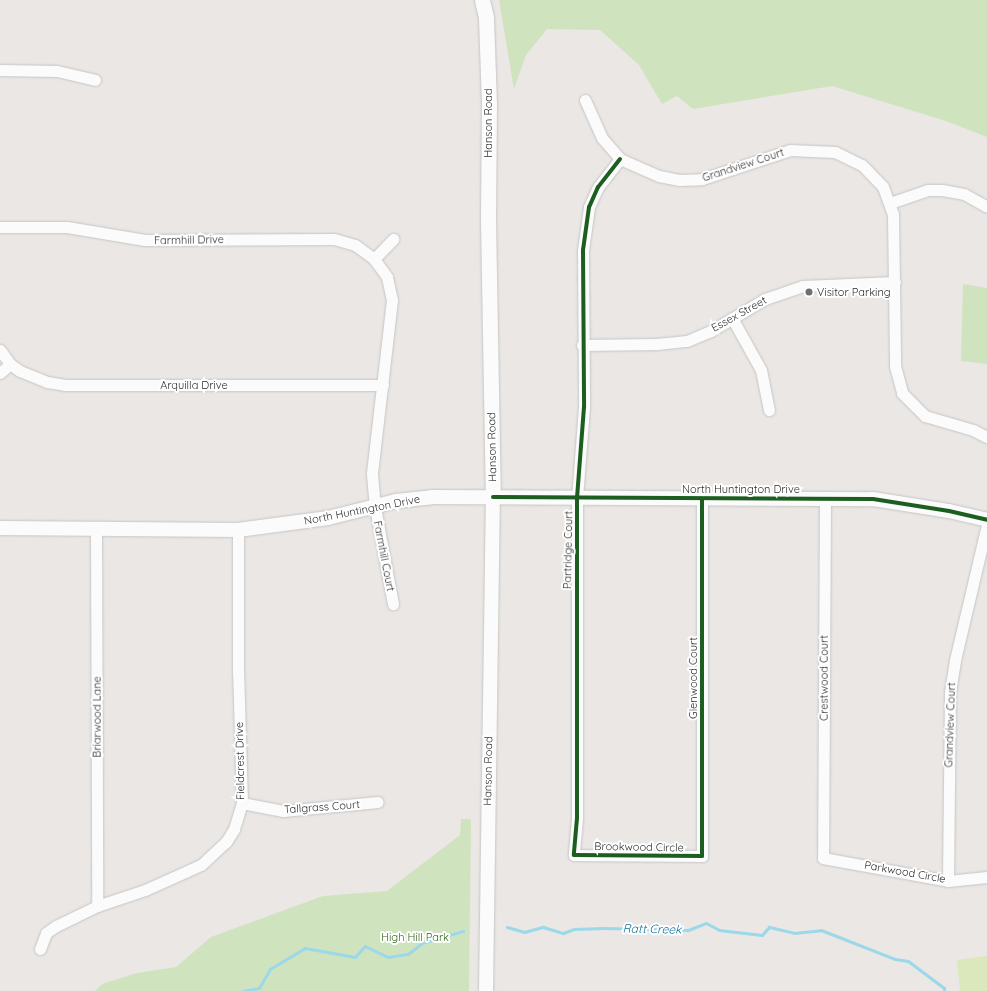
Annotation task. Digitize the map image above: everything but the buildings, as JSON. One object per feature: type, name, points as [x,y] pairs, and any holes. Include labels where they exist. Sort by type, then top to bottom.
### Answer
[{"type":"main road","name":"Hanson Road","points":[[482,0],[486,18],[489,104],[488,219],[494,497]]},
{"type":"street","points":[[0,70],[57,70],[94,80]]},
{"type":"street","name":"Grandview Court","points":[[585,100],[602,138],[620,159],[660,176],[691,180],[702,179],[784,151],[824,150],[844,155],[862,165],[877,179],[890,203],[895,225],[895,366],[902,393],[925,416],[973,430],[987,438]]},
{"type":"street","name":"Partridge Court","points":[[574,855],[577,496],[584,407],[582,345],[585,226],[598,187],[620,159]]},
{"type":"street","points":[[890,203],[928,190],[942,190],[964,194],[987,207]]},
{"type":"street","name":"Farmhill Drive","points":[[0,227],[67,227],[145,240],[334,239],[356,245],[374,259],[387,277],[392,300],[383,385],[373,456],[375,507]]},
{"type":"street","points":[[374,259],[393,239]]},
{"type":"street","name":"Essex Street","points":[[582,345],[657,344],[687,341],[765,299],[803,286],[895,282]]},
{"type":"street","points":[[732,318],[761,370],[769,410]]},
{"type":"street","name":"Arquilla Drive","points":[[0,350],[10,364],[30,376],[65,385],[383,385]]},
{"type":"street","points":[[0,373],[10,364]]},
{"type":"street","name":"North Huntington Drive","points":[[0,528],[238,530],[328,518],[426,497],[577,496],[702,499],[825,497],[874,499],[950,511],[987,520]]},
{"type":"street","name":"Hanson Road","points":[[486,991],[494,497]]},
{"type":"street","name":"Crestwood Court","points":[[824,858],[825,497]]},
{"type":"street","name":"Glenwood Court","points":[[702,499],[702,856]]},
{"type":"street","name":"Farmhill Court","points":[[375,507],[394,604]]},
{"type":"street","name":"Grandview Court","points":[[948,881],[950,692],[987,525]]},
{"type":"street","name":"Briarwood Lane","points":[[96,529],[97,906]]},
{"type":"street","name":"Fieldcrest Drive","points":[[40,949],[46,933],[56,926],[97,906],[145,890],[201,865],[226,842],[234,829],[242,803],[238,672],[238,530]]},
{"type":"street","name":"Tallgrass Court","points":[[242,803],[283,811],[378,802]]},
{"type":"street","name":"Brookwood Circle","points":[[574,855],[702,856]]},
{"type":"street","name":"Parkwood Circle","points":[[824,858],[948,881],[987,877]]},
{"type":"green space","points":[[499,0],[987,0],[987,137],[946,121],[832,86],[693,109],[677,96],[662,104],[639,65],[600,30],[547,29],[526,55],[514,89]]},
{"type":"green space","points":[[963,284],[987,288],[987,364],[961,361]]},
{"type":"green space","name":"High Hill Park","points":[[461,819],[471,819],[469,991],[95,991],[102,984],[137,973],[176,967],[211,937],[323,896],[387,891],[460,835]]},
{"type":"green space","points":[[987,956],[987,991],[960,991],[957,960]]},
{"type":"waterway","name":"Ratt Creek","points":[[507,927],[524,932],[543,927],[563,933],[574,929],[605,928],[688,930],[706,923],[719,930],[762,935],[769,927],[794,933],[821,930],[895,959],[908,961],[944,988],[944,991]]},
{"type":"waterway","name":"Ratt Creek","points":[[243,991],[259,988],[270,969],[305,948],[355,957],[365,946],[388,957],[408,954],[422,943],[463,931]]},
{"type":"cycle path","points":[[620,159],[598,187],[589,207],[583,250],[584,407],[577,497],[577,818],[574,855],[702,856],[702,499]]},
{"type":"cycle path","points":[[493,497],[873,499],[949,511],[987,520]]},
{"type":"place","name":"Visitor Parking","points":[[809,292]]}]
